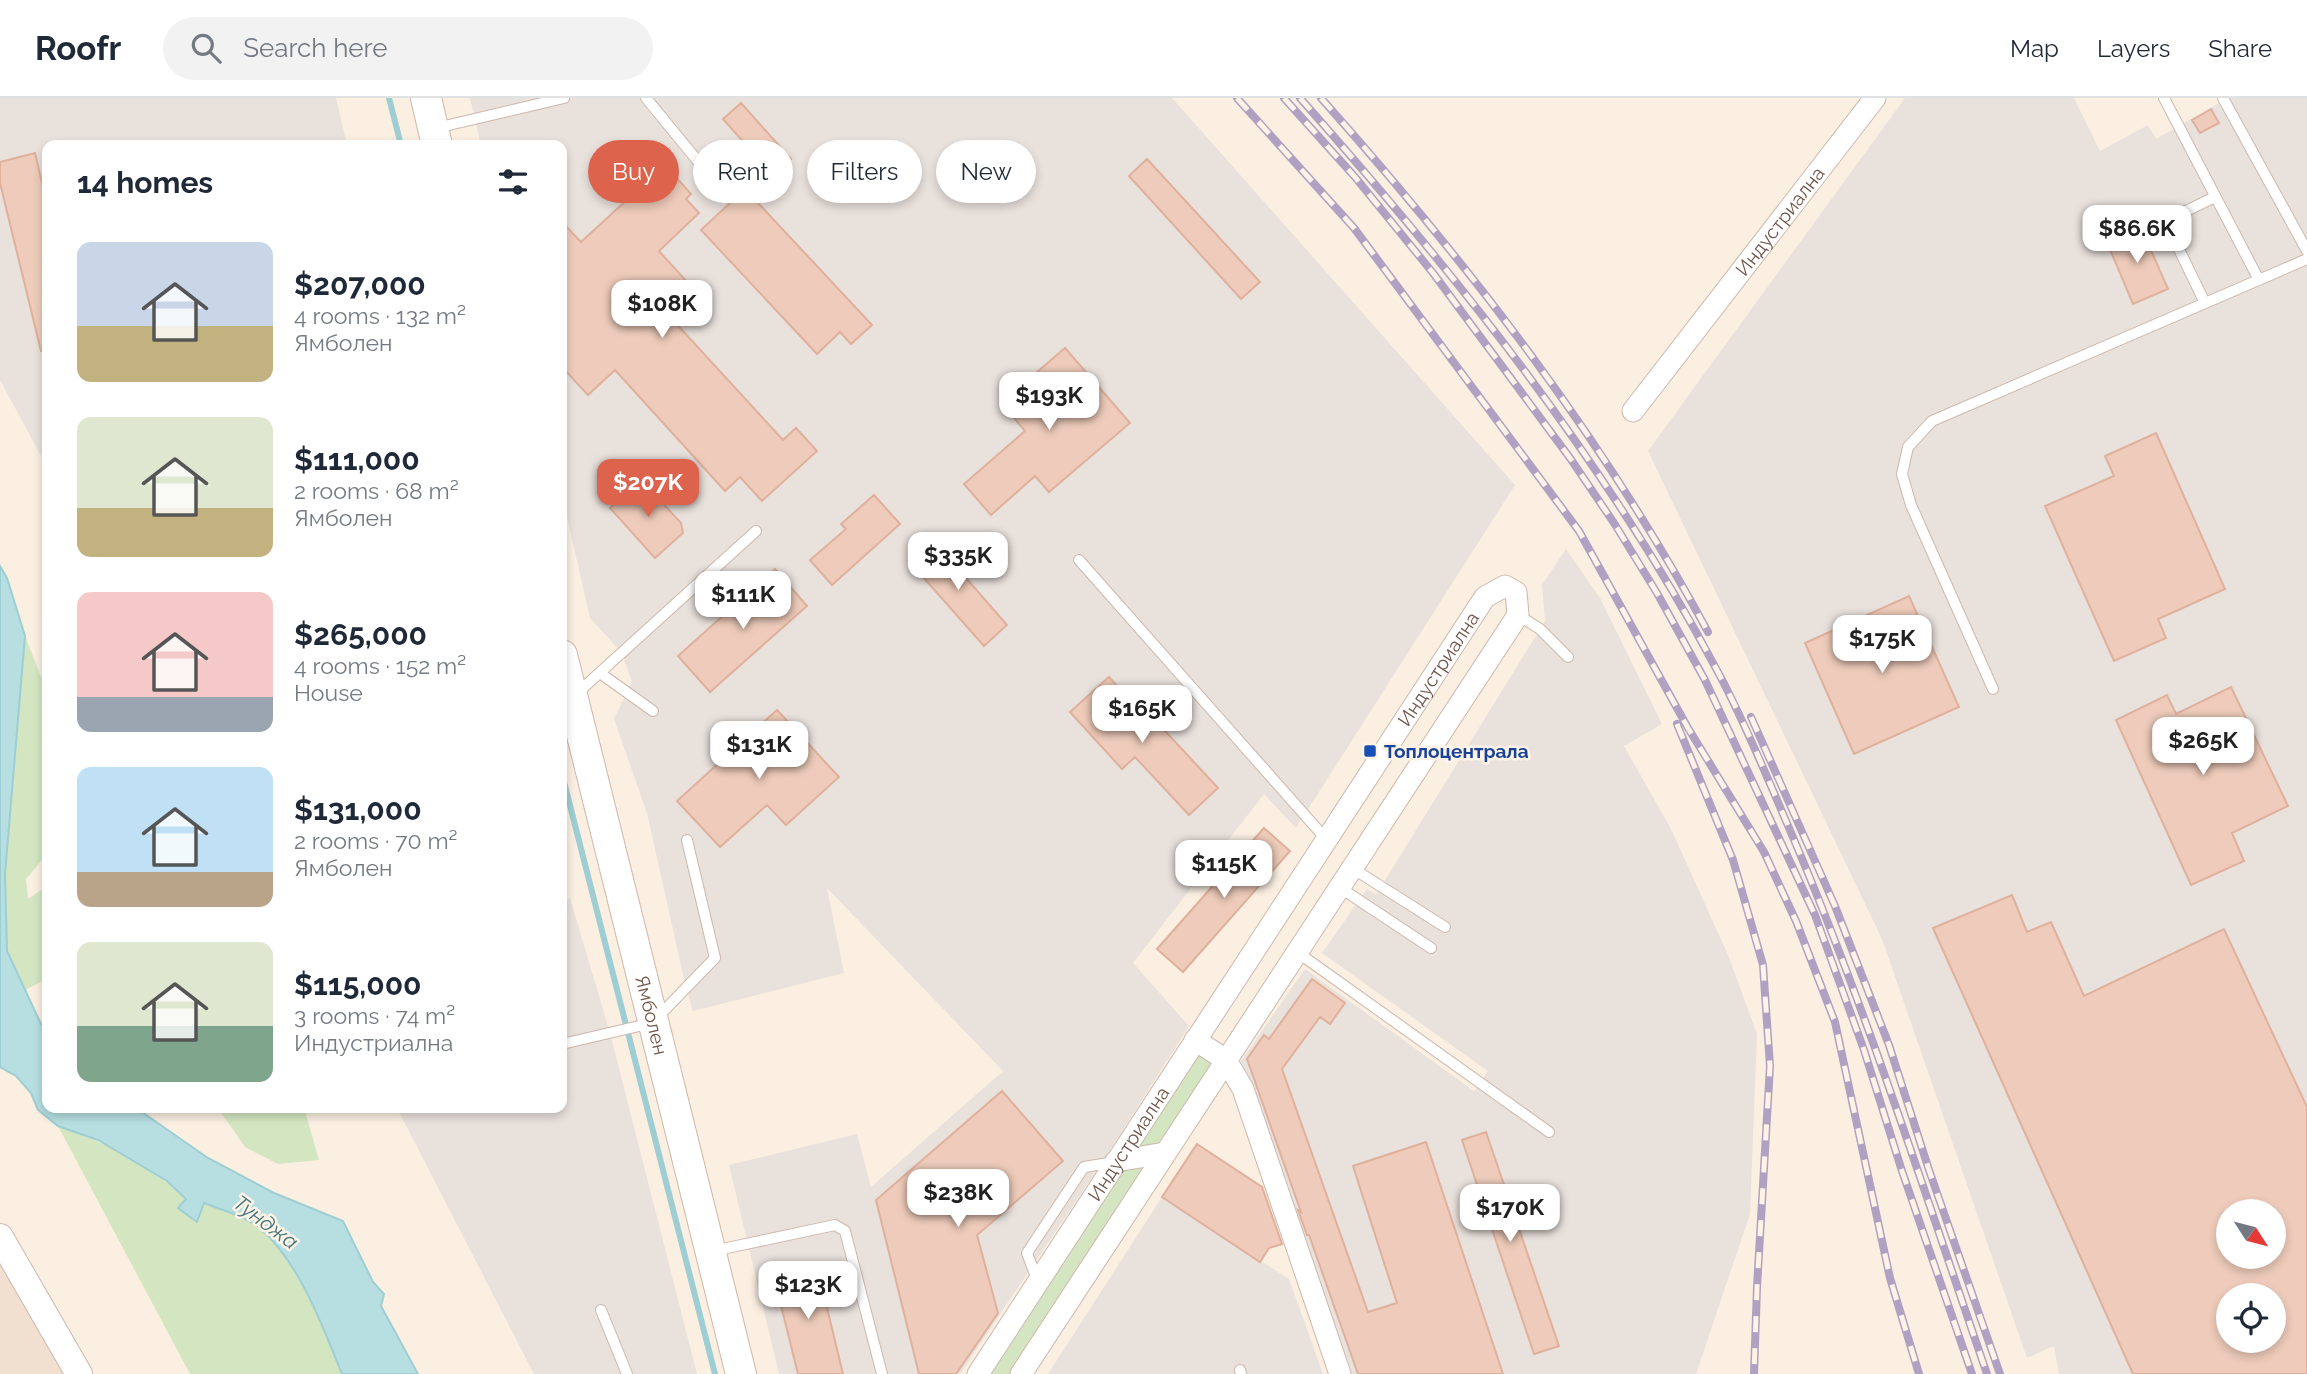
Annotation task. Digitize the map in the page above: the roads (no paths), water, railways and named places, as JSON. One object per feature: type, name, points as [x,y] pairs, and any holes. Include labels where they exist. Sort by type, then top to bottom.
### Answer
[{"type":"main road","points":[[426,98],[435,137]]},
{"type":"main road","name":"Ямболен","points":[[567,678],[741,1374]]},
{"type":"street","name":"Индустриална","points":[[1633,411],[1875,98]]},
{"type":"street","name":"Индустриална","points":[[978,1374],[1485,597],[1505,586],[1516,592],[1518,615],[1021,1374]]},
{"type":"street","points":[[1326,839],[1352,868]]},
{"type":"street","points":[[1195,1040],[1226,1060],[1243,1089],[1340,1374]]},
{"type":"street","points":[[1116,1161],[1166,1153]]},
{"type":"street","points":[[0,1237],[79,1374]]},
{"type":"street","points":[[1038,1282],[1054,1323]]},
{"type":"lane","points":[[435,137],[564,98]]},
{"type":"lane","points":[[646,98],[693,155]]},
{"type":"lane","points":[[2164,98],[2259,280]]},
{"type":"lane","points":[[2223,98],[2307,251]]},
{"type":"lane","points":[[2205,303],[2174,239],[2184,212],[2215,197]]},
{"type":"lane","points":[[1993,689],[1911,505],[1902,474],[1908,447],[1932,421],[2307,259]]},
{"type":"lane","points":[[572,698],[756,531]]},
{"type":"lane","points":[[1079,560],[1326,839]]},
{"type":"lane","points":[[1518,615],[1540,629],[1568,657]]},
{"type":"lane","points":[[600,673],[653,711]]},
{"type":"lane","points":[[567,1043],[652,1023],[715,958],[687,840]]},
{"type":"lane","points":[[1352,868],[1445,927]]},
{"type":"lane","points":[[1339,887],[1431,948]]},
{"type":"lane","points":[[1297,952],[1549,1132]]},
{"type":"lane","points":[[710,1252],[835,1225],[845,1231],[882,1374]]},
{"type":"lane","points":[[601,1310],[627,1374]]},
{"type":"water","name":"Тунджа","points":[[0,566],[7,578],[25,636],[5,874],[7,951],[42,1025],[42,1113],[143,1113],[208,1158],[274,1193],[343,1221],[373,1282],[384,1294],[381,1306],[418,1374],[342,1374],[318,1315],[298,1276],[274,1242],[259,1227],[204,1203],[197,1222],[178,1208],[186,1199],[167,1181],[98,1140],[58,1126],[38,1110],[31,1093],[16,1076],[0,1067]]},
{"type":"waterway","points":[[389,98],[400,140]]},
{"type":"waterway","points":[[567,794],[715,1374]]},
{"type":"railway","points":[[1237,98],[1354,228],[1579,531],[1688,728],[1764,852],[1796,921],[1835,1022],[1890,1278],[1919,1374]]},
{"type":"railway","points":[[1284,98],[1355,177],[1433,273],[1570,458],[1657,593],[1705,680],[1815,915],[1864,1050],[1902,1171],[1972,1374]]},
{"type":"railway","points":[[1300,98],[1416,233],[1527,374],[1629,520],[1676,596],[1719,674],[1762,765],[1841,957],[1892,1095],[1987,1374]]},
{"type":"railway","points":[[1321,98],[1428,223],[1530,354],[1624,490],[1668,560],[1708,632]]},
{"type":"railway","points":[[1751,717],[1835,906],[1889,1045],[2000,1374]]},
{"type":"railway","points":[[1677,724],[1733,860],[1763,965],[1770,1066],[1754,1374]]},
{"type":"place","name":"Топлоцентрала","points":[[1370,751]]}]
